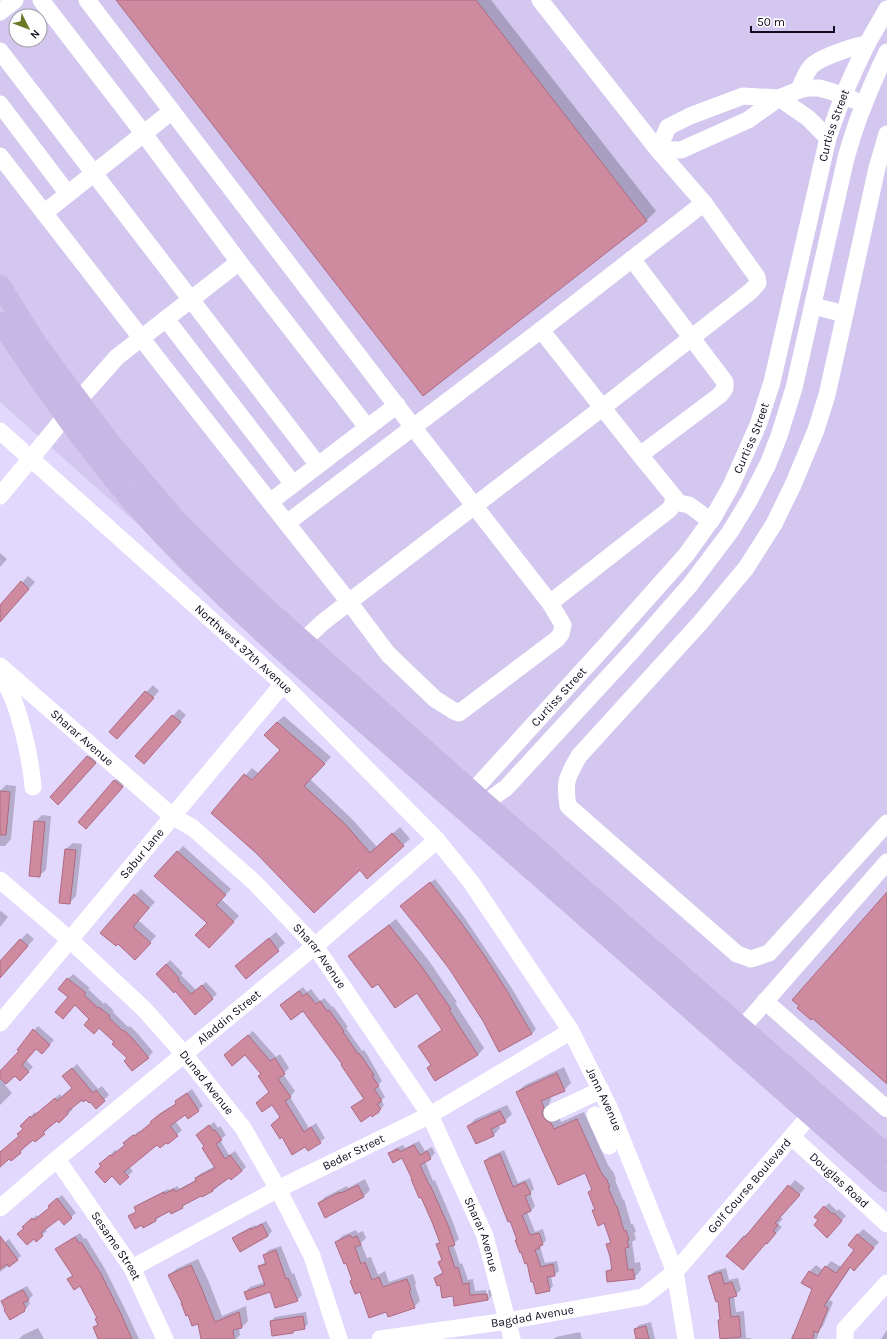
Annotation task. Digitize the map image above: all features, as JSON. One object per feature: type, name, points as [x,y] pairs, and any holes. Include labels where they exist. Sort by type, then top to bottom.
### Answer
[{"type":"main road","points":[[0,285],[36,343],[78,401],[119,453],[176,520],[265,608],[475,803],[817,1107],[887,1155]]},
{"type":"main road","points":[[0,322],[65,417],[116,482],[161,534],[200,574],[250,622],[475,803],[742,1028],[887,1182]]},
{"type":"street","points":[[0,12],[15,0]]},
{"type":"street","points":[[41,0],[144,134],[239,262],[368,427]]},
{"type":"street","points":[[0,156],[388,654],[435,699],[459,713],[557,639],[561,634],[563,625],[550,603],[413,427],[86,0]]},
{"type":"street","points":[[303,642],[322,623],[602,408],[751,291],[758,283],[757,277],[704,203],[658,150],[540,0]]},
{"type":"street","name":"Curtiss Street","points":[[475,803],[605,646],[686,554],[712,518],[731,486],[758,425],[770,389],[786,327],[828,138],[843,96],[867,44],[887,9]]},
{"type":"street","points":[[799,90],[810,66],[832,54],[867,44]]},
{"type":"street","points":[[0,51],[318,465]]},
{"type":"street","name":"Curtiss Street","points":[[475,803],[506,788],[633,650],[690,585],[715,553],[750,499],[773,450],[794,388],[846,158],[863,104],[887,52]]},
{"type":"street","points":[[658,150],[681,150],[748,120],[779,98],[799,90],[819,88],[863,104]]},
{"type":"street","points":[[658,150],[668,126],[743,96],[779,98],[808,118],[828,138]]},
{"type":"street","points":[[0,104],[68,194]]},
{"type":"street","points":[[44,213],[172,111]]},
{"type":"street","points":[[887,134],[877,168],[827,394],[816,430],[794,485],[774,524],[746,568],[700,623],[579,756],[567,778],[566,794],[568,806],[737,954],[751,959],[769,953],[887,823]]},
{"type":"street","points":[[287,523],[541,330],[704,203]]},
{"type":"street","points":[[632,259],[725,382],[725,388],[720,395],[640,455]]},
{"type":"street","points":[[0,496],[32,459],[78,401],[117,357],[239,262]]},
{"type":"street","points":[[813,306],[845,314]]},
{"type":"street","points":[[166,318],[293,484]]},
{"type":"street","points":[[541,330],[675,498],[670,509],[550,603]]},
{"type":"street","points":[[270,502],[397,405]]},
{"type":"street","name":"Northwest 37th Avenue","points":[[0,431],[283,684],[437,840],[471,882]]},
{"type":"street","points":[[674,502],[688,505],[712,518],[719,528],[715,553]]},
{"type":"street","name":"Sharar Avenue","points":[[0,666],[172,816],[193,828],[255,883],[315,946],[430,1115],[485,1236],[512,1339]]},
{"type":"street","points":[[0,676],[5,681],[12,697],[21,727],[32,771],[33,787]]},
{"type":"street","name":"Sabur Lane","points":[[0,1023],[283,684]]},
{"type":"street","name":"Aladdin Street","points":[[0,1208],[57,1159],[315,946],[437,840]]},
{"type":"street","points":[[742,1028],[887,862]]},
{"type":"street","name":"Dunad Avenue","points":[[0,880],[70,940],[144,1009],[184,1054],[243,1128],[278,1189],[312,1256],[339,1339]]},
{"type":"street","name":"Jann Avenue","points":[[471,882],[571,1031],[601,1090],[609,1133],[675,1272],[686,1339]]},
{"type":"street","points":[[765,1001],[887,1109]]},
{"type":"street","name":"Beder Street","points":[[132,1268],[278,1189],[430,1115],[571,1031]]},
{"type":"street","points":[[552,1113],[601,1090]]},
{"type":"street","name":"Golf Course Boulevard","points":[[675,1272],[817,1107]]},
{"type":"street","points":[[595,1115],[609,1133]]},
{"type":"street","name":"Douglas Road","points":[[792,1137],[887,1224]]},
{"type":"street","name":"Sesame Street","points":[[57,1159],[132,1268],[165,1339]]},
{"type":"street","name":"Bagdad Avenue","points":[[380,1339],[507,1321],[643,1297],[675,1272]]},
{"type":"street","points":[[845,1339],[845,1329],[887,1283]]},
{"type":"shaded area","points":[[0,0],[887,0],[887,1189],[0,402]]},
{"type":"building","points":[[116,0],[476,0],[647,221],[423,396]]},
{"type":"building","points":[[21,581],[29,589],[0,622],[0,605]]},
{"type":"building","points":[[145,691],[154,698],[117,739],[109,732]]},
{"type":"building","points":[[172,715],[181,722],[144,764],[135,756]]},
{"type":"building","points":[[277,722],[325,764],[304,786],[346,825],[370,853],[392,833],[404,846],[367,879],[360,870],[314,913],[256,853],[211,813],[244,774],[252,780],[280,750],[264,735]]},
{"type":"building","points":[[87,756],[96,763],[58,805],[50,797]]},
{"type":"building","points":[[114,780],[123,787],[86,829],[78,822]]},
{"type":"building","points":[[0,791],[10,792],[6,835],[0,835]]},
{"type":"building","points":[[34,821],[45,822],[40,877],[29,876]]},
{"type":"building","points":[[65,849],[76,850],[70,904],[59,903]]},
{"type":"building","points":[[177,851],[226,895],[216,905],[234,922],[209,948],[195,935],[207,923],[154,876]]},
{"type":"building","points":[[430,882],[486,958],[532,1034],[499,1052],[483,1021],[450,970],[400,906]]},
{"type":"building","points":[[887,892],[887,1084],[812,1018],[811,1020],[797,1008],[799,1006],[792,1000]]},
{"type":"building","points":[[134,894],[149,908],[133,927],[151,943],[135,960],[118,944],[116,946],[100,933]]},
{"type":"building","points":[[389,925],[422,967],[451,1009],[449,1010],[478,1055],[435,1081],[427,1068],[431,1065],[418,1046],[442,1030],[417,993],[395,1008],[378,984],[372,988],[348,956]]},
{"type":"building","points":[[269,938],[279,951],[246,979],[235,966]]},
{"type":"building","points":[[20,939],[28,946],[0,978],[0,961]]},
{"type":"building","points":[[166,964],[191,994],[202,985],[213,999],[195,1015],[175,991],[174,993],[156,974]]},
{"type":"building","points":[[67,978],[86,993],[84,995],[98,1008],[99,1007],[110,1016],[109,1018],[133,1039],[149,1058],[132,1071],[124,1061],[127,1058],[112,1044],[114,1042],[99,1028],[94,1034],[84,1025],[89,1019],[75,1005],[63,1019],[55,1012],[68,997],[58,989]]},
{"type":"building","points":[[299,991],[303,996],[307,993],[316,1004],[320,1001],[327,1011],[329,1010],[358,1054],[359,1053],[374,1075],[372,1076],[379,1086],[374,1089],[382,1101],[377,1104],[381,1109],[372,1117],[371,1115],[361,1122],[351,1107],[364,1099],[341,1065],[342,1064],[303,1011],[291,1020],[280,1005]]},
{"type":"building","points":[[33,1029],[50,1045],[42,1054],[36,1049],[22,1065],[29,1072],[20,1081],[15,1076],[6,1084],[0,1078],[0,1071],[19,1051],[17,1050]]},
{"type":"building","points":[[248,1035],[270,1061],[275,1058],[285,1074],[278,1079],[291,1097],[285,1101],[304,1132],[311,1127],[321,1143],[308,1151],[305,1147],[292,1155],[282,1137],[280,1139],[271,1125],[280,1117],[272,1105],[262,1112],[256,1103],[269,1092],[258,1076],[261,1074],[245,1055],[232,1066],[224,1055]]},
{"type":"building","points":[[72,1068],[93,1093],[96,1090],[105,1101],[96,1109],[90,1102],[89,1103],[86,1100],[83,1102],[82,1100],[67,1112],[68,1114],[59,1123],[57,1121],[43,1132],[45,1134],[35,1142],[33,1140],[20,1151],[21,1153],[11,1161],[9,1159],[0,1167],[0,1152],[19,1136],[17,1134],[23,1129],[20,1126],[30,1116],[31,1118],[55,1098],[57,1101],[72,1088],[62,1076]]},
{"type":"building","points":[[557,1073],[565,1091],[541,1101],[544,1107],[542,1112],[543,1117],[551,1123],[554,1129],[577,1119],[601,1172],[606,1178],[610,1187],[608,1187],[617,1206],[624,1231],[626,1230],[629,1240],[627,1241],[629,1247],[625,1248],[628,1270],[633,1269],[635,1279],[607,1282],[606,1271],[612,1270],[606,1244],[611,1243],[604,1223],[598,1226],[592,1210],[595,1210],[588,1192],[592,1190],[585,1173],[558,1185],[516,1092]]},
{"type":"building","points":[[187,1093],[199,1111],[188,1119],[185,1115],[170,1126],[178,1136],[160,1148],[157,1145],[124,1172],[129,1177],[120,1185],[112,1176],[105,1183],[95,1172],[101,1166],[99,1164],[125,1145],[123,1143],[133,1135],[135,1136],[160,1114],[176,1104],[175,1101]]},
{"type":"building","points":[[500,1111],[506,1122],[491,1129],[494,1136],[476,1144],[467,1126]]},
{"type":"building","points":[[209,1125],[213,1131],[215,1130],[222,1140],[216,1144],[225,1159],[230,1155],[242,1171],[231,1180],[229,1178],[212,1190],[213,1191],[182,1206],[183,1208],[171,1214],[170,1211],[155,1219],[156,1221],[143,1228],[142,1225],[135,1229],[128,1216],[136,1212],[134,1207],[164,1192],[164,1194],[174,1189],[175,1192],[196,1181],[195,1178],[215,1168],[202,1148],[204,1146],[196,1135]]},
{"type":"building","points":[[414,1145],[420,1155],[427,1151],[431,1159],[420,1165],[448,1225],[455,1245],[448,1247],[455,1268],[458,1267],[463,1284],[469,1283],[470,1295],[487,1294],[488,1300],[454,1306],[453,1296],[442,1298],[440,1285],[437,1286],[434,1278],[443,1273],[438,1262],[442,1260],[436,1244],[440,1243],[421,1197],[419,1198],[402,1158],[393,1163],[388,1153],[398,1149],[400,1152]]},
{"type":"building","points":[[500,1154],[513,1187],[525,1182],[531,1194],[525,1196],[531,1211],[522,1215],[530,1235],[539,1233],[543,1245],[539,1246],[540,1248],[535,1250],[541,1267],[553,1264],[555,1276],[547,1277],[550,1291],[536,1294],[533,1282],[531,1282],[527,1263],[525,1264],[521,1252],[520,1253],[510,1221],[508,1222],[484,1161]]},
{"type":"building","points":[[358,1185],[364,1197],[325,1218],[318,1203]]},
{"type":"building","points":[[788,1185],[800,1195],[775,1223],[778,1225],[773,1231],[776,1233],[743,1270],[726,1256],[744,1236],[745,1237]]},
{"type":"building","points":[[57,1198],[72,1218],[64,1225],[59,1219],[41,1233],[43,1236],[36,1242],[34,1239],[27,1245],[17,1234],[32,1218],[34,1220],[49,1208],[48,1206]]},
{"type":"building","points":[[824,1206],[842,1221],[827,1238],[814,1225],[818,1220],[814,1217]]},
{"type":"building","points":[[262,1224],[268,1236],[240,1252],[232,1238]]},
{"type":"building","points":[[857,1234],[874,1248],[854,1271],[850,1267],[824,1306],[828,1308],[818,1333],[814,1331],[813,1339],[792,1339],[812,1289],[801,1283],[809,1271],[818,1276],[825,1266],[836,1273],[854,1250],[848,1245]]},
{"type":"building","points":[[350,1235],[352,1238],[357,1236],[361,1245],[355,1247],[361,1264],[365,1262],[372,1280],[379,1277],[383,1287],[407,1279],[411,1290],[409,1291],[415,1308],[388,1317],[386,1312],[369,1318],[360,1292],[355,1294],[346,1263],[344,1264],[335,1242]]},
{"type":"building","points":[[0,1236],[18,1260],[9,1267],[7,1264],[0,1269]]},
{"type":"building","points":[[75,1237],[79,1243],[81,1242],[101,1274],[132,1339],[98,1339],[93,1327],[98,1325],[95,1319],[97,1318],[80,1286],[74,1290],[67,1279],[73,1276],[55,1249]]},
{"type":"building","points":[[276,1250],[286,1279],[288,1278],[298,1301],[275,1308],[270,1292],[247,1300],[244,1292],[265,1285],[258,1266],[266,1264],[263,1255]]},
{"type":"building","points":[[191,1265],[215,1322],[239,1312],[242,1328],[233,1330],[234,1339],[201,1339],[198,1324],[192,1326],[188,1315],[186,1316],[182,1303],[168,1275]]},
{"type":"building","points":[[721,1272],[724,1284],[732,1282],[737,1296],[729,1298],[731,1317],[739,1316],[741,1337],[720,1339],[718,1301],[716,1302],[708,1276]]},
{"type":"building","points":[[23,1290],[29,1300],[23,1303],[26,1308],[24,1310],[25,1311],[10,1320],[1,1301]]},
{"type":"building","points":[[303,1316],[305,1329],[293,1331],[293,1333],[272,1336],[270,1321]]},
{"type":"building","points":[[646,1326],[649,1339],[636,1339],[634,1329]]}]
